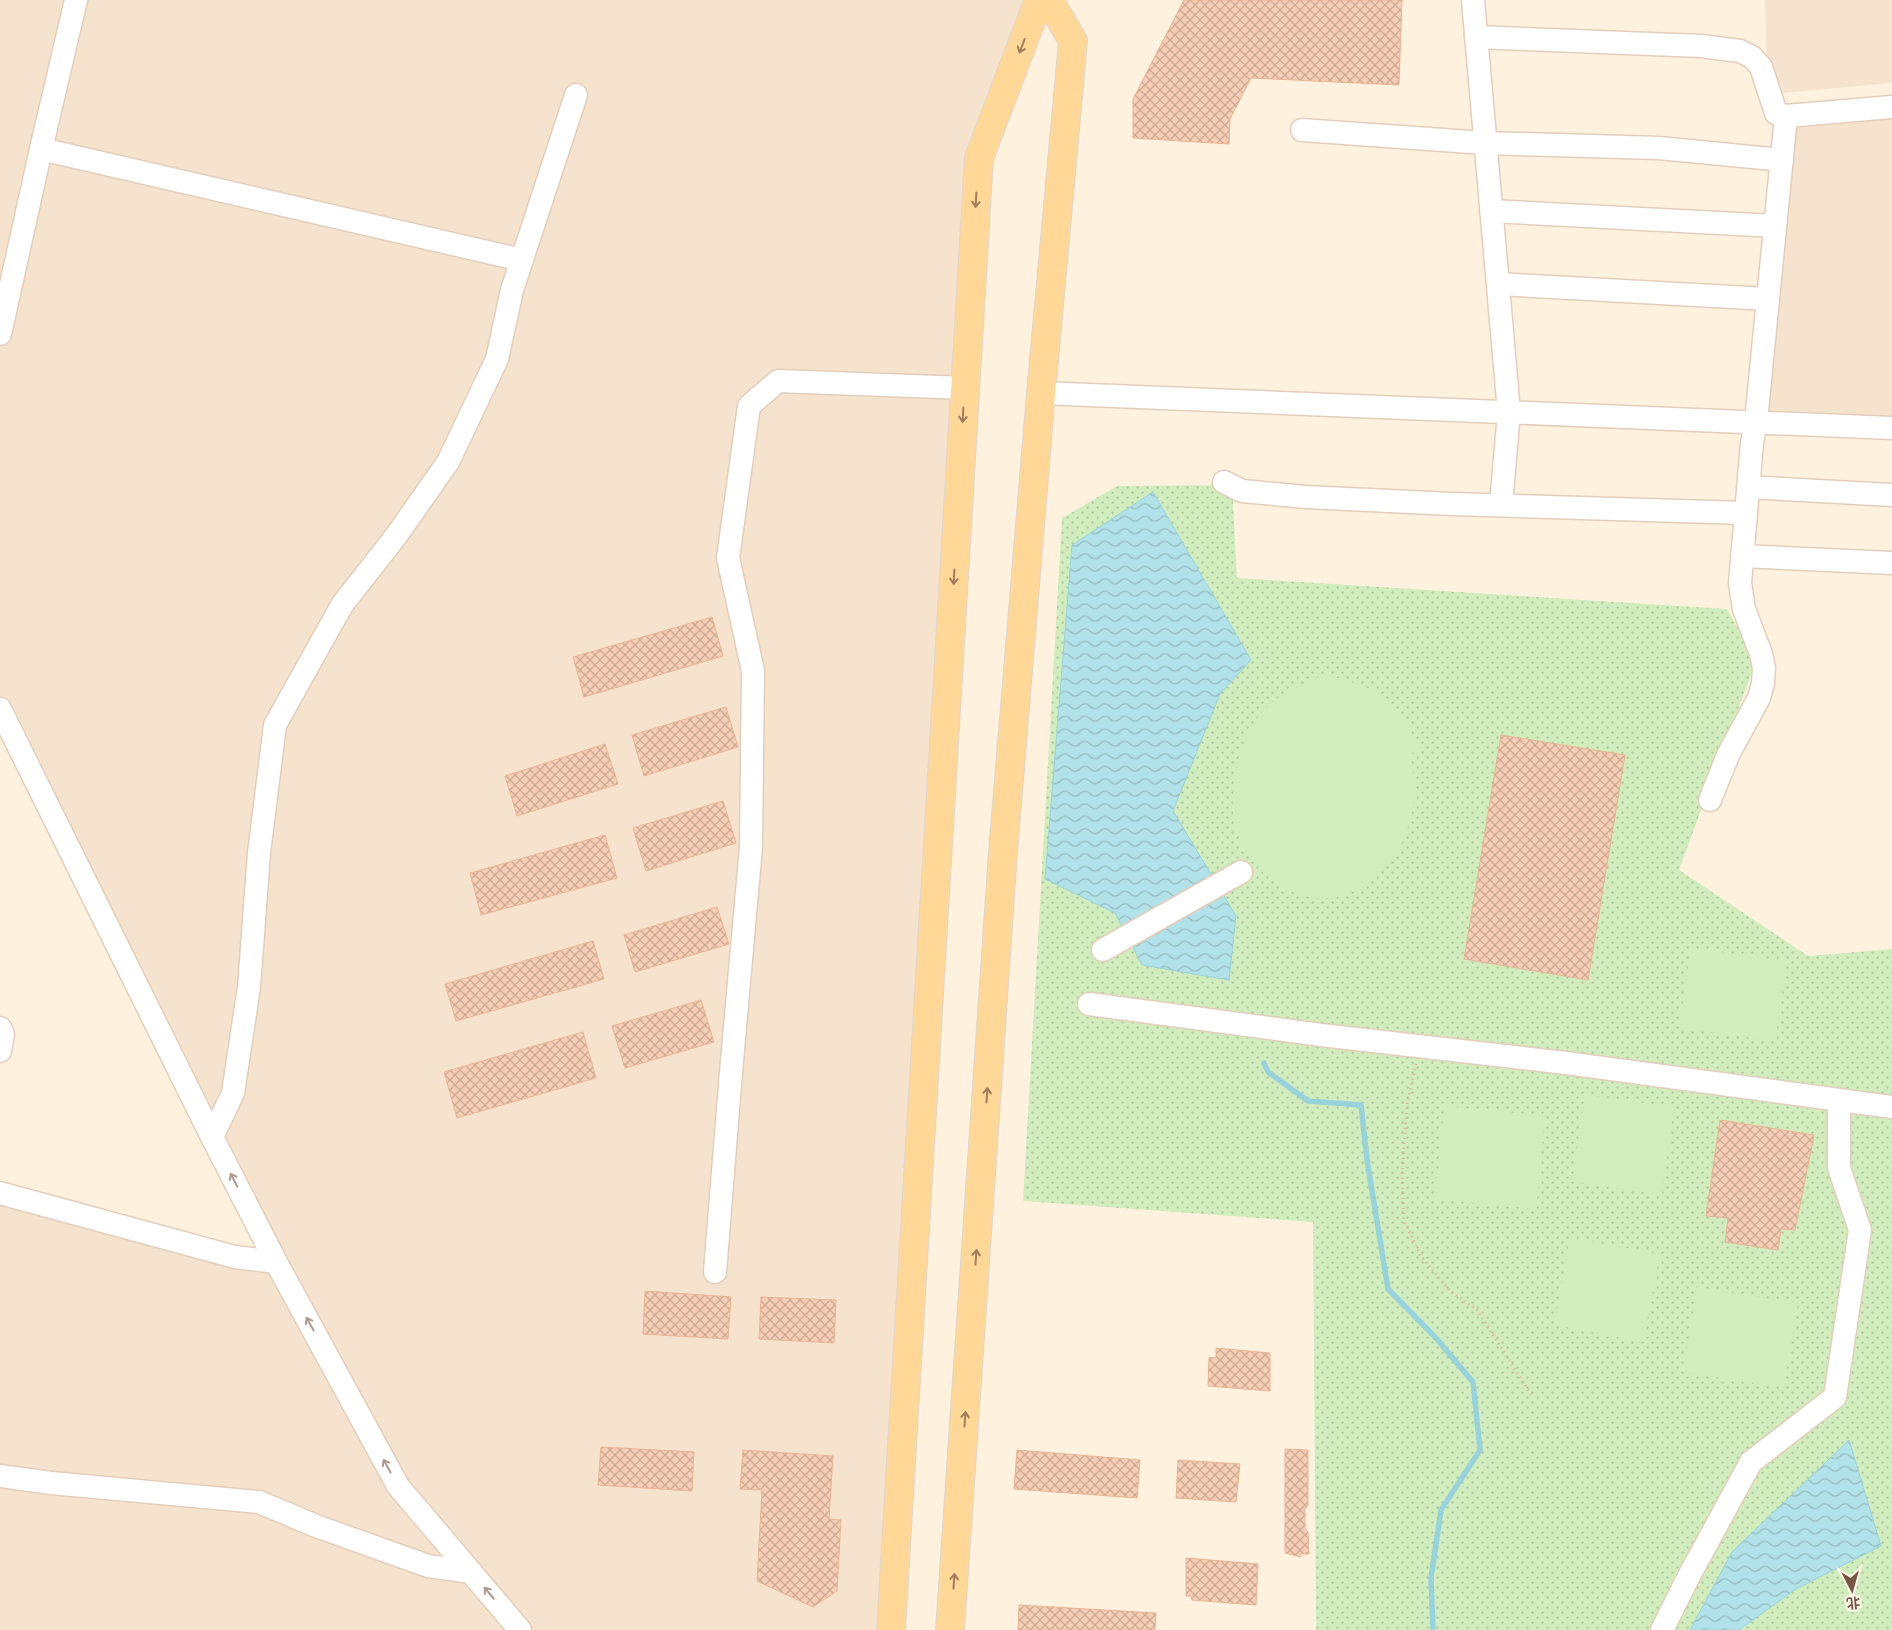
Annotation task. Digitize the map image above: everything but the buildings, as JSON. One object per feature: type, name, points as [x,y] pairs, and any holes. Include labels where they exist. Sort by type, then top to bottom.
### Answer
[{"type":"main road","points":[[891,1630],[979,158],[1039,0]]},
{"type":"main road","points":[[950,1630],[1003,861],[1041,393],[1073,41],[1049,0]]},
{"type":"street","points":[[0,334],[40,149],[76,0]]},
{"type":"street","points":[[1473,0],[1508,412],[1501,505]]},
{"type":"street","points":[[1476,37],[1701,46],[1740,51],[1752,57],[1761,67],[1776,113],[1786,116],[1892,108]]},
{"type":"street","points":[[212,1137],[233,1093],[246,1007],[259,854],[275,725],[342,605],[396,536],[448,462],[498,359],[512,290],[576,95]]},
{"type":"street","points":[[1710,800],[1728,755],[1759,698],[1763,683],[1764,668],[1761,654],[1744,609],[1740,583],[1786,116]]},
{"type":"street","points":[[1302,130],[1485,142],[1659,148],[1782,160]]},
{"type":"street","points":[[40,149],[522,260]]},
{"type":"street","points":[[1491,211],[1775,226]]},
{"type":"street","points":[[1498,284],[1768,299]]},
{"type":"street","points":[[715,1272],[730,1072],[751,847],[753,671],[728,558],[749,406],[778,381],[965,388]]},
{"type":"street","points":[[1041,393],[1892,428]]},
{"type":"street","points":[[1224,482],[1242,491],[1258,493],[1501,505],[1746,513]]},
{"type":"street","points":[[1748,487],[1892,495]]},
{"type":"street","points":[[1742,556],[1892,564]]},
{"type":"street","points":[[0,709],[276,1262],[398,1486],[520,1630]]},
{"type":"street","points":[[1104,950],[1241,872]]},
{"type":"street","points":[[1089,1004],[1566,1063],[1892,1107]]},
{"type":"street","points":[[0,1028],[3,1034],[0,1051]]},
{"type":"street","points":[[1662,1630],[1751,1462],[1835,1398],[1860,1230],[1838,1168],[1839,1100]]},
{"type":"street","points":[[0,1193],[235,1258],[276,1262]]},
{"type":"street","points":[[0,1476],[51,1483],[260,1502],[316,1526],[428,1566],[471,1572]]},
{"type":"path","points":[[1420,1046],[1406,1115],[1402,1174],[1404,1220],[1420,1255],[1450,1291],[1477,1310],[1532,1396]]},
{"type":"shaded area","points":[[0,0],[1039,0],[979,158],[891,1630],[0,1630],[0,1193],[276,1262],[0,708]]},
{"type":"shaded area","points":[[1765,0],[1892,0],[1892,83],[1782,93],[1773,89],[1767,69]]},
{"type":"shaded area","points":[[1892,108],[1892,427],[1756,421],[1786,116]]},
{"type":"green space","points":[[1232,485],[1237,578],[1727,609],[1756,661],[1679,870],[1808,956],[1892,949],[1892,1630],[1316,1630],[1313,1222],[1023,1201],[1062,518],[1117,486]]},
{"type":"green space","points":[[1330,676],[1362,686],[1386,700],[1404,720],[1420,750],[1410,754],[1414,777],[1413,810],[1407,831],[1391,861],[1377,876],[1362,887],[1345,895],[1327,898],[1308,897],[1289,891],[1270,879],[1244,849],[1233,817],[1233,790],[1244,743],[1255,721],[1263,711],[1282,695],[1304,685],[1304,679]]},
{"type":"green space","points":[[1691,948],[1787,961],[1775,1041],[1679,1028]]},
{"type":"green space","points":[[1585,1095],[1674,1107],[1662,1195],[1572,1182]]},
{"type":"green space","points":[[1444,1106],[1545,1116],[1536,1209],[1435,1199]]},
{"type":"green space","points":[[1570,1238],[1660,1254],[1643,1342],[1554,1325]]},
{"type":"green space","points":[[1697,1287],[1798,1303],[1784,1388],[1683,1372]]},
{"type":"water","points":[[1153,492],[1251,660],[1220,694],[1173,811],[1236,916],[1229,980],[1142,965],[1115,913],[1045,879],[1072,545]]},
{"type":"water","points":[[1849,1440],[1881,1546],[1796,1589],[1739,1630],[1690,1630],[1732,1552]]},
{"type":"waterway","points":[[1264,1063],[1268,1072],[1308,1101],[1361,1105],[1367,1160],[1388,1289],[1435,1337],[1473,1382],[1480,1450],[1441,1510],[1431,1578],[1433,1630]]}]
